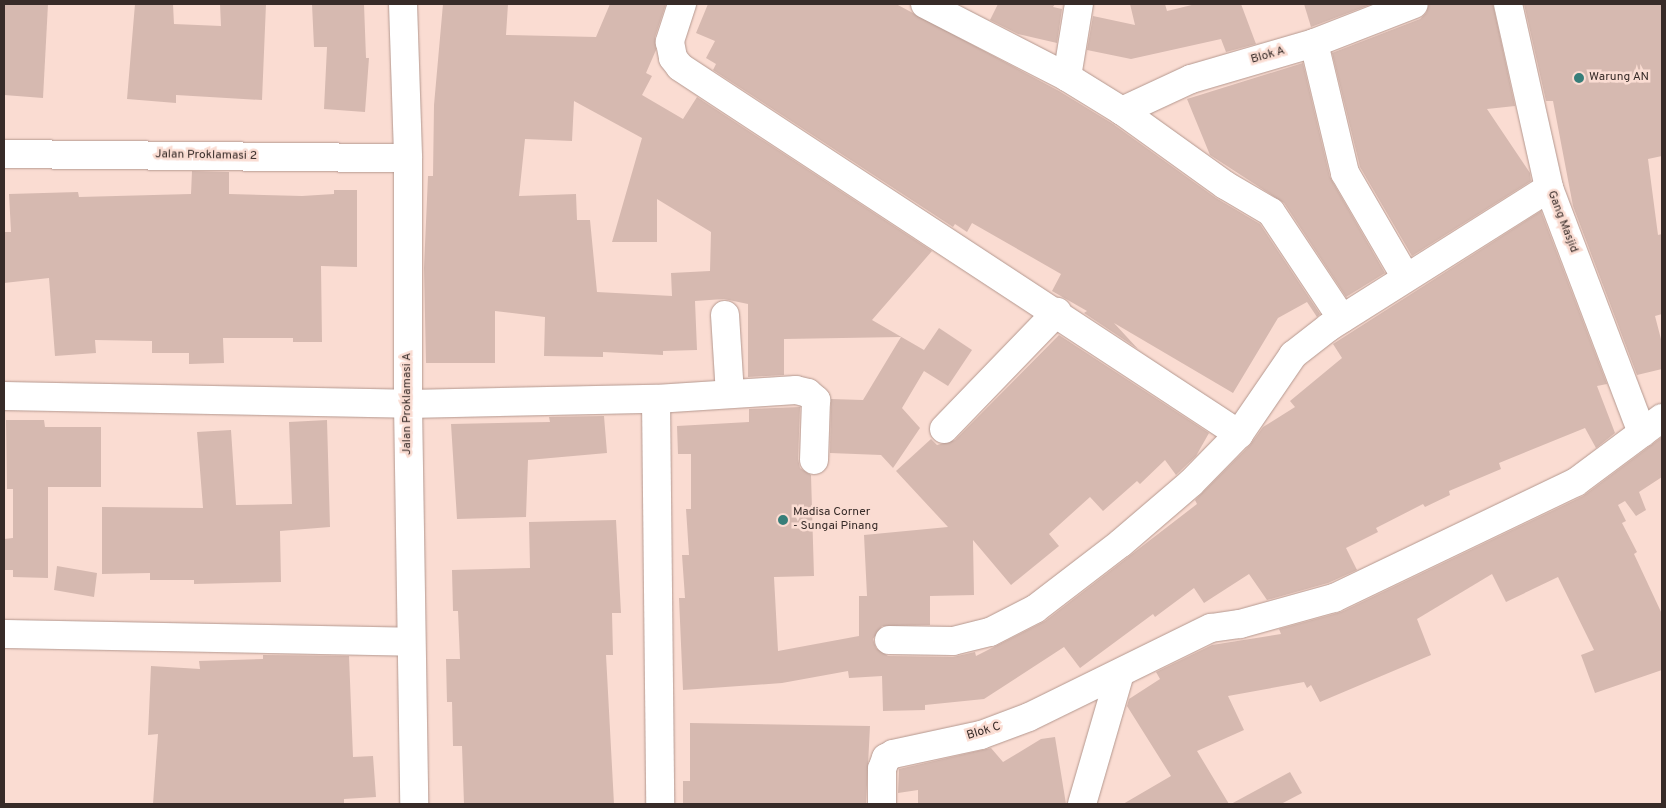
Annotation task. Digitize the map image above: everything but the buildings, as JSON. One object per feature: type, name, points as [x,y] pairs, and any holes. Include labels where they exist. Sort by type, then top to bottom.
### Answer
[{"type":"street","name":"Jalan Proklamasi A","points":[[403,4],[408,158],[408,404],[414,804]]},
{"type":"street","points":[[682,4],[670,42],[673,58],[680,67],[1057,312],[1239,434]]},
{"type":"street","points":[[925,4],[1067,78],[1122,111],[1225,185],[1271,212],[1342,319]]},
{"type":"street","points":[[1067,78],[1079,4]]},
{"type":"street","name":"Blok A","points":[[1122,111],[1191,80],[1314,43],[1414,4]]},
{"type":"street","name":"Gang Masjid","points":[[1508,4],[1549,188],[1652,425]]},
{"type":"street","points":[[1314,43],[1345,173],[1406,278]]},
{"type":"street","name":"Jalan Proklamasi 2","points":[[4,154],[408,158]]},
{"type":"street","points":[[888,640],[953,641],[990,632],[1035,610],[1122,543],[1191,483],[1239,434],[1293,354],[1342,319],[1549,188]]},
{"type":"street","points":[[944,430],[1057,312]]},
{"type":"street","points":[[725,315],[730,394]]},
{"type":"street","points":[[4,396],[408,404],[656,399],[796,390],[808,393],[816,400],[814,460]]},
{"type":"street","points":[[656,399],[660,804]]},
{"type":"street","name":"Blok C","points":[[882,804],[882,769],[886,758],[893,754],[981,735],[1029,717],[1211,628],[1240,624],[1334,598],[1576,482],[1652,425]]},
{"type":"street","points":[[4,634],[411,642]]},
{"type":"street","points":[[1082,804],[1120,673]]},
{"type":"place","name":"Warung AN","points":[[1579,78]]},
{"type":"place","name":"Madisa Corner - Sungai Pinang","points":[[783,520]]}]
